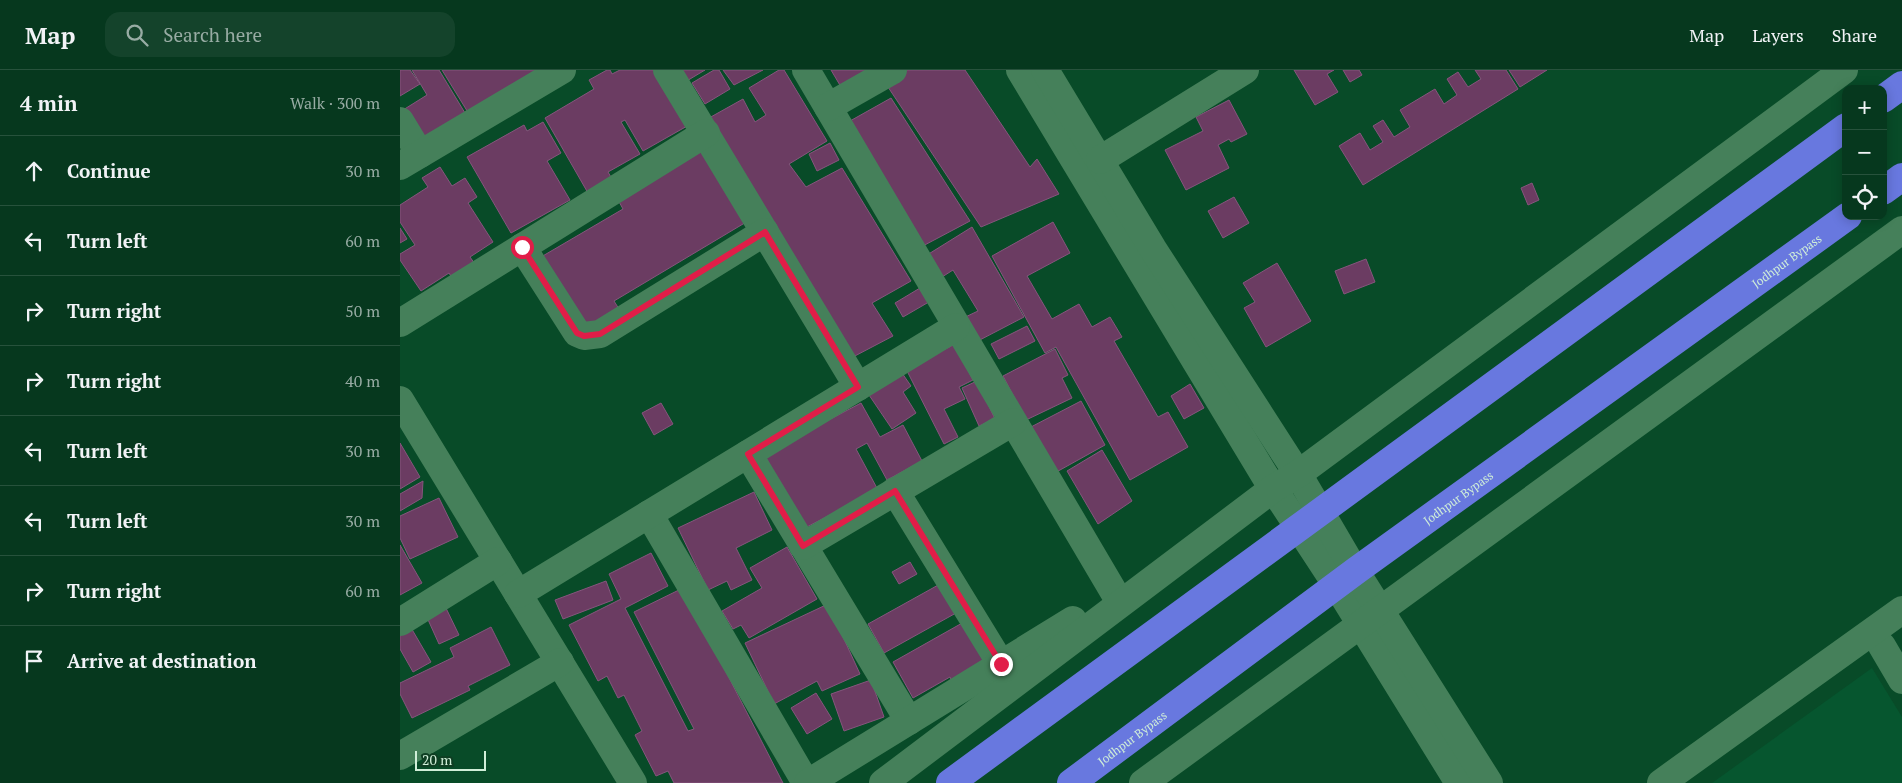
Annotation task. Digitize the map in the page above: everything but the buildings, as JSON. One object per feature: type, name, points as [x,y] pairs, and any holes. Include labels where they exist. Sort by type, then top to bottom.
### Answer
[{"type":"highway","points":[[1887,96],[1902,85]]},
{"type":"highway","points":[[950,783],[1842,130]]},
{"type":"highway","points":[[1887,188],[1902,177]]},
{"type":"highway","name":"Jodhpur Bypass","points":[[1072,783],[1349,575],[1842,220]]},
{"type":"street","points":[[400,121],[410,160],[562,70]]},
{"type":"street","points":[[667,70],[858,387]]},
{"type":"street","points":[[806,70],[1115,594]]},
{"type":"street","points":[[828,108],[893,70]]},
{"type":"street","points":[[1020,70],[1270,482],[1489,783]]},
{"type":"street","points":[[1045,70],[1153,249],[1298,474],[1370,617],[1459,783]]},
{"type":"street","points":[[1100,160],[1245,70]]},
{"type":"street","points":[[649,514],[807,783],[1115,594],[1270,482],[1298,474],[1844,70]]},
{"type":"street","points":[[400,323],[706,133]]},
{"type":"street","points":[[1143,783],[1902,230]]},
{"type":"street","points":[[522,247],[577,333],[584,336],[600,334],[765,232]]},
{"type":"street","points":[[518,594],[956,326]]},
{"type":"street","points":[[400,400],[560,662],[629,781]]},
{"type":"street","points":[[803,546],[1013,422]]},
{"type":"street","points":[[748,454],[908,721]]},
{"type":"street","points":[[883,783],[1270,482]]},
{"type":"street","points":[[895,491],[1001,664]]},
{"type":"street","points":[[400,622],[498,561]]},
{"type":"street","points":[[1661,783],[1902,610]]},
{"type":"street","points":[[1690,783],[1892,639],[1902,680]]},
{"type":"street","points":[[400,756],[560,662]]},
{"type":"shaded area","points":[[1872,668],[1902,717],[1902,783],[1712,783]]},
{"type":"route","points":[[522,247],[577,333],[584,336],[600,334],[765,232],[858,387],[748,454],[803,546],[895,491],[1001,664]]}]
